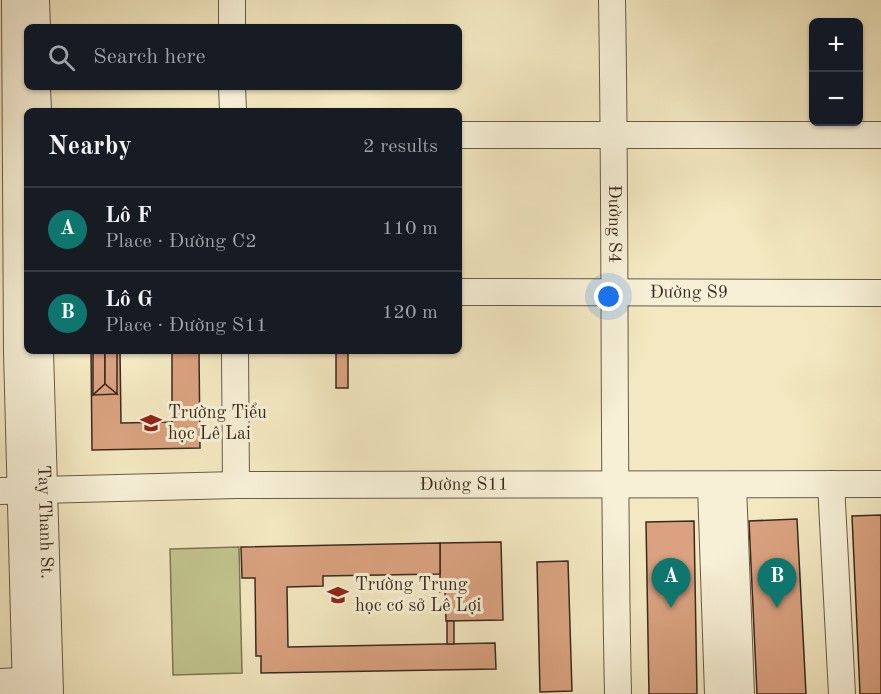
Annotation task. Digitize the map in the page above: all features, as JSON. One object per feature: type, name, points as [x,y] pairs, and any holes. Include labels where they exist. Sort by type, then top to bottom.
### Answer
[{"type":"street","name":"Tay Thanh St.","points":[[15,0],[24,83]]},
{"type":"street","points":[[36,0],[37,24]]},
{"type":"street","points":[[232,0],[232,24]]},
{"type":"street","name":"Đường S4","points":[[612,0],[613,484],[618,694]]},
{"type":"street","points":[[232,90],[233,108]]},
{"type":"street","points":[[462,135],[614,133],[881,135]]},
{"type":"street","name":"Đường S9","points":[[462,292],[613,290],[881,293]]},
{"type":"street","name":"Tay Thanh St.","points":[[24,296],[22,491],[38,687]]},
{"type":"street","name":"Tay Thanh St.","points":[[22,491],[40,354]]},
{"type":"street","points":[[235,354],[236,485]]},
{"type":"street","points":[[823,484],[827,694]]},
{"type":"street","points":[[823,484],[842,694]]},
{"type":"street","name":"Đường S11","points":[[22,491],[236,485],[881,484]]},
{"type":"street","points":[[718,694],[722,485]]},
{"type":"street","points":[[722,485],[741,694]]},
{"type":"street","points":[[0,682],[38,687]]},
{"type":"green space","points":[[239,547],[242,673],[173,675],[170,549]]},
{"type":"building","points":[[91,354],[120,354],[121,423],[172,422],[172,354],[199,354],[200,448],[92,450]]},
{"type":"building","points":[[93,354],[105,354],[105,384],[93,395]]},
{"type":"building","points":[[105,354],[117,354],[117,394],[105,384]]},
{"type":"building","points":[[336,354],[348,354],[348,388],[336,388]]},
{"type":"building","points":[[105,384],[117,394],[93,395]]},
{"type":"building","points":[[881,515],[881,694],[860,694],[852,516]]},
{"type":"building","points":[[797,519],[806,694],[757,694],[749,521]]},
{"type":"building","points":[[694,521],[697,694],[649,694],[646,522]]},
{"type":"building","points":[[501,542],[503,620],[446,621],[445,591],[440,592],[440,543]]},
{"type":"building","points":[[440,543],[440,574],[323,576],[323,586],[287,587],[288,647],[495,643],[496,669],[261,673],[261,656],[256,656],[255,578],[242,578],[241,547]]},
{"type":"building","points":[[568,561],[572,691],[540,692],[537,562]]},
{"type":"building","points":[[447,621],[454,621],[454,644],[447,644]]},
{"type":"place","name":"Trường Tiểu học Lê Lai","points":[[151,423]]},
{"type":"place","name":"Trường Trung học cơ sở Lê Lợi","points":[[338,595]]},
{"type":"place","name":"Lô F","points":[[671,608]]},
{"type":"place","name":"Lô G","points":[[777,608]]}]
